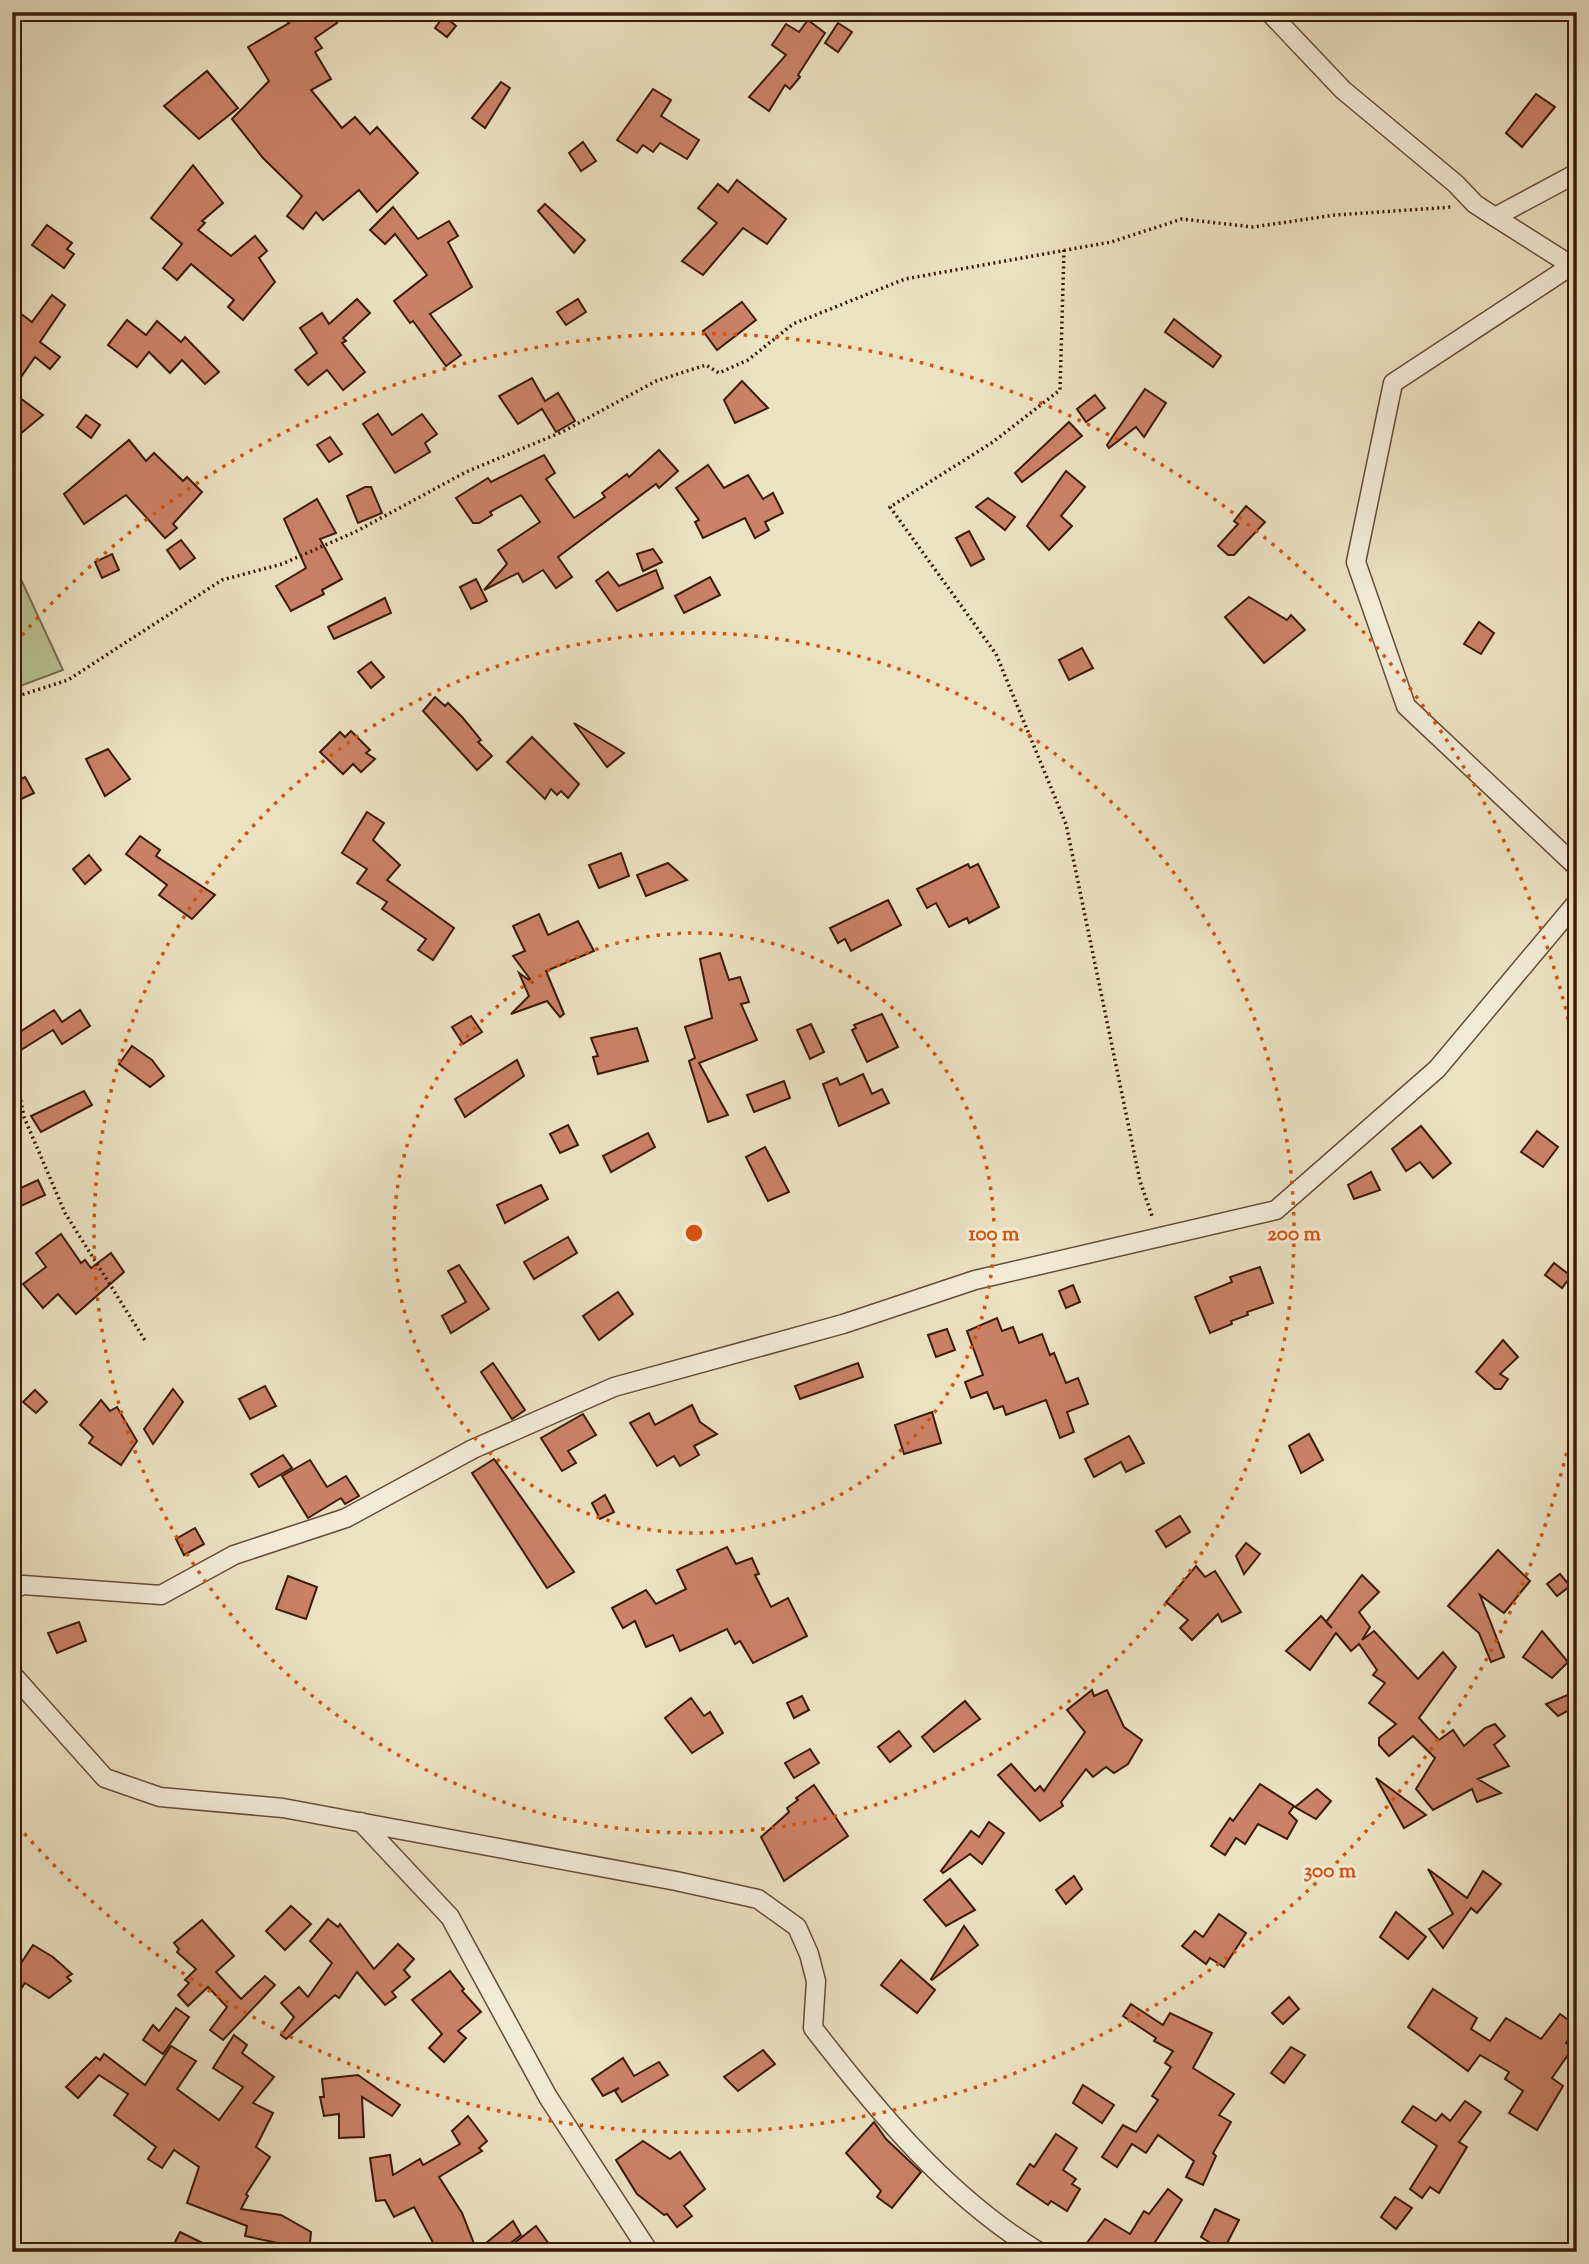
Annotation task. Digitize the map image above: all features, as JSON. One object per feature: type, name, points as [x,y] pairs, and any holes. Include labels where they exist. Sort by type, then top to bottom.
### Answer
[{"type":"street","points":[[1269,12],[1343,90],[1456,184],[1475,204],[1574,267],[1393,383],[1356,562],[1406,706],[1577,867]]},
{"type":"street","points":[[1495,217],[1577,173]]},
{"type":"street","points":[[12,1590],[23,1586],[161,1595],[234,1555],[346,1518],[473,1448],[614,1387],[843,1324],[975,1280],[1276,1210],[1437,1069],[1577,902]]},
{"type":"street","points":[[12,1674],[105,1778],[160,1797],[283,1808],[758,1899],[797,1927],[809,1954],[816,1981],[813,2028],[871,2103],[928,2163],[989,2218],[1039,2252]]},
{"type":"street","points":[[361,1822],[450,1917],[548,2097],[649,2252]]},
{"type":"path","points":[[12,698],[68,680],[222,580],[282,564],[355,532],[466,472],[562,432],[656,381],[706,365],[719,373],[748,360],[793,324],[905,279],[1111,242],[1182,219],[1253,227],[1335,215],[1475,204]]},
{"type":"path","points":[[1064,249],[1060,390],[993,442],[890,507],[996,654],[1066,824],[1140,1181],[1159,1238]]},
{"type":"path","points":[[12,1057],[24,1117],[65,1213],[146,1342]]},
{"type":"green space","points":[[12,560],[63,670],[12,689]]},
{"type":"building","points":[[277,12],[329,12],[337,23],[315,38],[322,48],[315,52],[331,79],[311,90],[342,128],[355,117],[370,134],[377,127],[418,173],[377,212],[359,190],[323,220],[316,212],[303,229],[287,216],[302,196],[263,158],[232,119],[269,81],[248,47],[289,23]]},
{"type":"building","points":[[444,16],[456,26],[447,37],[435,28]]},
{"type":"building","points":[[808,20],[825,33],[798,75],[800,77],[790,89],[785,85],[769,111],[749,97],[786,55],[772,45],[786,24],[799,32]]},
{"type":"building","points":[[838,23],[852,32],[838,52],[825,43]]},
{"type":"building","points":[[207,71],[238,108],[199,139],[164,106]]},
{"type":"building","points":[[501,82],[510,88],[485,128],[472,118]]},
{"type":"building","points":[[653,89],[671,100],[661,116],[699,140],[687,159],[660,143],[653,152],[643,145],[637,153],[617,140]]},
{"type":"building","points":[[1536,94],[1555,107],[1522,147],[1506,133]]},
{"type":"building","points":[[583,142],[596,161],[581,171],[569,153]]},
{"type":"building","points":[[193,165],[223,203],[202,221],[205,223],[198,230],[231,256],[255,236],[267,251],[259,258],[275,282],[243,320],[228,307],[234,300],[191,264],[177,280],[163,268],[182,244],[151,218]]},
{"type":"building","points":[[737,180],[786,219],[767,244],[743,228],[703,275],[682,261],[717,223],[698,208],[718,184],[728,192]]},
{"type":"building","points":[[545,204],[585,240],[574,253],[538,211]]},
{"type":"building","points":[[393,207],[418,239],[449,221],[458,236],[448,242],[472,287],[430,314],[461,355],[446,366],[413,321],[410,323],[394,301],[427,275],[395,234],[385,244],[370,230]]},
{"type":"building","points":[[47,225],[72,243],[67,249],[74,254],[64,268],[32,245]]},
{"type":"building","points":[[52,295],[65,305],[40,342],[60,357],[50,369],[35,357],[12,390],[12,307],[32,322]]},
{"type":"building","points":[[357,299],[370,313],[343,338],[346,341],[342,343],[365,372],[343,390],[327,370],[308,385],[295,370],[317,353],[300,328],[322,313],[329,324]]},
{"type":"building","points":[[578,299],[586,312],[566,325],[557,312]]},
{"type":"building","points":[[742,302],[756,320],[717,350],[703,331]]},
{"type":"building","points":[[1174,319],[1221,356],[1213,367],[1165,332]]},
{"type":"building","points":[[127,320],[146,335],[157,321],[181,342],[185,337],[219,372],[205,384],[182,360],[170,373],[149,352],[137,367],[108,345]]},
{"type":"building","points":[[532,378],[545,401],[558,393],[575,421],[556,432],[542,409],[518,424],[499,396]]},
{"type":"building","points":[[742,381],[768,408],[735,423],[724,400]]},
{"type":"building","points":[[1145,389],[1166,403],[1144,437],[1136,427],[1109,448],[1107,445]]},
{"type":"building","points":[[12,392],[43,415],[19,435],[12,428]]},
{"type":"building","points":[[1095,395],[1105,408],[1086,422],[1077,409]]},
{"type":"building","points":[[378,414],[392,435],[422,414],[437,434],[425,443],[430,452],[395,473],[363,424]]},
{"type":"building","points":[[86,415],[100,425],[91,438],[77,427]]},
{"type":"building","points":[[1069,422],[1082,436],[1022,482],[1015,473]]},
{"type":"building","points":[[330,437],[342,454],[329,462],[317,445]]},
{"type":"building","points":[[129,440],[146,461],[154,453],[183,481],[187,477],[202,492],[173,524],[177,528],[165,538],[126,495],[84,524],[64,494]]},
{"type":"building","points":[[659,450],[678,471],[659,488],[656,484],[558,557],[572,577],[556,588],[543,570],[523,582],[518,573],[484,590],[507,564],[498,550],[540,522],[521,495],[490,512],[492,515],[479,523],[473,523],[456,498],[488,478],[491,482],[544,455],[555,473],[546,479],[574,518],[605,497],[602,493],[627,474],[629,477]]},
{"type":"building","points":[[708,465],[724,488],[748,475],[763,499],[773,493],[783,513],[765,522],[769,530],[755,538],[745,518],[703,538],[695,522],[699,520],[676,488]]},
{"type":"building","points":[[1066,471],[1085,487],[1061,516],[1072,526],[1049,550],[1027,526]]},
{"type":"building","points":[[365,487],[371,487],[382,513],[358,523],[347,496]]},
{"type":"building","points":[[988,498],[1015,517],[1005,530],[976,507]]},
{"type":"building","points":[[317,499],[336,533],[320,539],[342,579],[322,590],[324,594],[291,611],[276,586],[306,568],[284,519]]},
{"type":"building","points":[[1246,506],[1265,522],[1234,555],[1228,555],[1218,546],[1238,524],[1234,521]]},
{"type":"building","points":[[969,531],[984,559],[971,566],[956,538]]},
{"type":"building","points":[[181,540],[195,558],[180,569],[167,550]]},
{"type":"building","points":[[653,549],[662,562],[643,571],[637,554]]},
{"type":"building","points":[[112,554],[119,570],[102,578],[95,562]]},
{"type":"building","points":[[656,570],[663,588],[617,611],[596,581],[608,572],[619,586]]},
{"type":"building","points":[[710,577],[720,595],[684,613],[675,596]]},
{"type":"building","points":[[476,579],[487,601],[471,609],[460,587]]},
{"type":"building","points":[[1249,597],[1287,620],[1291,615],[1305,630],[1264,663],[1225,617]]},
{"type":"building","points":[[385,598],[391,613],[334,639],[328,627]]},
{"type":"building","points":[[1479,622],[1494,633],[1481,654],[1464,644]]},
{"type":"building","points":[[1082,648],[1093,668],[1069,680],[1059,660]]},
{"type":"building","points":[[371,662],[384,677],[371,688],[358,672]]},
{"type":"building","points":[[435,697],[445,706],[448,703],[463,718],[481,740],[478,742],[492,756],[477,770],[423,711]]},
{"type":"building","points":[[574,723],[613,746],[624,753],[607,767]]},
{"type":"building","points":[[351,731],[370,750],[366,753],[375,759],[361,772],[353,764],[343,774],[320,752],[340,732],[345,737]]},
{"type":"building","points":[[532,737],[579,784],[568,798],[561,791],[557,795],[551,789],[545,799],[507,762]]},
{"type":"building","points":[[108,749],[130,779],[105,796],[86,759]]},
{"type":"building","points":[[25,777],[34,793],[17,801],[12,783]]},
{"type":"building","points":[[367,812],[384,823],[373,840],[400,865],[387,880],[454,928],[433,960],[418,950],[426,939],[382,909],[387,902],[357,883],[367,869],[342,853]]},
{"type":"building","points":[[140,836],[160,850],[156,856],[215,895],[192,919],[159,895],[167,885],[126,854]]},
{"type":"building","points":[[621,853],[629,876],[599,888],[589,865]]},
{"type":"building","points":[[89,855],[101,870],[85,884],[73,869]]},
{"type":"building","points":[[668,863],[687,880],[646,896],[637,875]]},
{"type":"building","points":[[968,864],[970,868],[978,864],[999,907],[969,923],[967,918],[949,927],[936,903],[927,908],[917,889]]},
{"type":"building","points":[[888,900],[901,925],[851,951],[845,939],[838,943],[830,928]]},
{"type":"building","points":[[539,914],[548,935],[578,921],[594,951],[546,971],[564,1014],[560,1017],[547,1001],[511,1014],[529,996],[519,973],[533,983],[513,956],[525,951],[513,926]]},
{"type":"building","points":[[720,953],[729,980],[740,977],[749,1002],[741,1004],[757,1040],[699,1063],[728,1115],[708,1122],[689,1061],[695,1058],[685,1027],[712,1018],[700,959]]},
{"type":"building","points":[[54,1010],[62,1022],[80,1010],[90,1026],[62,1044],[53,1030],[21,1050],[12,1037]]},
{"type":"building","points":[[882,1014],[898,1047],[867,1062],[852,1030],[856,1028],[854,1025]]},
{"type":"building","points":[[471,1016],[482,1032],[463,1044],[452,1027]]},
{"type":"building","points":[[811,1024],[824,1052],[810,1059],[797,1030]]},
{"type":"building","points":[[637,1028],[648,1061],[598,1074],[593,1057],[598,1056],[591,1038]]},
{"type":"building","points":[[132,1046],[152,1060],[164,1076],[150,1087],[119,1064]]},
{"type":"building","points":[[517,1060],[524,1076],[465,1117],[455,1099]]},
{"type":"building","points":[[863,1074],[872,1094],[882,1089],[889,1103],[839,1126],[823,1084],[837,1078],[840,1085]]},
{"type":"building","points":[[784,1081],[790,1098],[754,1112],[747,1095]]},
{"type":"building","points":[[84,1091],[92,1105],[41,1132],[31,1116]]},
{"type":"building","points":[[568,1125],[578,1145],[560,1153],[550,1134]]},
{"type":"building","points":[[1421,1126],[1451,1163],[1433,1178],[1420,1162],[1406,1171],[1392,1149]]},
{"type":"building","points":[[1537,1131],[1558,1147],[1543,1167],[1521,1152]]},
{"type":"building","points":[[648,1133],[655,1147],[611,1172],[603,1156]]},
{"type":"building","points":[[765,1147],[789,1192],[768,1201],[746,1157]]},
{"type":"building","points":[[1371,1172],[1380,1190],[1354,1199],[1348,1185]]},
{"type":"building","points":[[38,1180],[45,1195],[12,1210],[12,1192]]},
{"type":"building","points":[[541,1185],[548,1199],[505,1223],[497,1205]]},
{"type":"building","points":[[61,1234],[81,1263],[85,1260],[91,1268],[111,1253],[124,1272],[76,1314],[58,1294],[43,1308],[23,1284],[46,1267],[36,1253]]},
{"type":"building","points":[[568,1237],[577,1253],[534,1279],[524,1262]]},
{"type":"building","points":[[1554,1263],[1571,1276],[1562,1288],[1545,1275]]},
{"type":"building","points":[[459,1265],[489,1309],[451,1333],[442,1316],[466,1302],[448,1271]]},
{"type":"building","points":[[1260,1267],[1273,1303],[1247,1312],[1248,1315],[1210,1333],[1195,1297],[1232,1282],[1230,1277]]},
{"type":"building","points":[[1073,1285],[1080,1302],[1066,1308],[1059,1291]]},
{"type":"building","points":[[618,1292],[633,1314],[599,1340],[583,1316]]},
{"type":"building","points":[[997,1318],[1002,1331],[1013,1327],[1019,1343],[1042,1334],[1050,1355],[1054,1353],[1066,1383],[1078,1378],[1088,1404],[1067,1412],[1074,1432],[1060,1438],[1046,1400],[1006,1415],[1003,1406],[994,1409],[987,1392],[971,1398],[965,1382],[983,1375],[967,1331]]},
{"type":"building","points":[[947,1329],[955,1350],[936,1357],[928,1335]]},
{"type":"building","points":[[1503,1340],[1518,1357],[1500,1374],[1508,1379],[1501,1389],[1495,1389],[1476,1372]]},
{"type":"building","points":[[493,1363],[525,1410],[512,1419],[481,1372]]},
{"type":"building","points":[[858,1363],[863,1377],[800,1399],[795,1386]]},
{"type":"building","points":[[265,1386],[276,1406],[250,1419],[239,1399]]},
{"type":"building","points":[[173,1389],[183,1402],[153,1444],[144,1429]]},
{"type":"building","points":[[35,1390],[47,1402],[36,1413],[23,1402]]},
{"type":"building","points":[[101,1400],[110,1411],[117,1407],[137,1441],[121,1465],[89,1443],[93,1437],[80,1425]]},
{"type":"building","points":[[692,1405],[700,1422],[717,1434],[694,1446],[699,1455],[680,1466],[674,1456],[657,1466],[630,1423],[649,1413],[655,1425]]},
{"type":"building","points":[[932,1412],[941,1443],[904,1454],[895,1425]]},
{"type":"building","points":[[583,1414],[596,1435],[568,1451],[576,1463],[562,1471],[541,1438]]},
{"type":"building","points":[[1309,1434],[1323,1460],[1301,1473],[1289,1446]]},
{"type":"building","points":[[1129,1436],[1144,1463],[1126,1472],[1121,1462],[1094,1477],[1085,1459]]},
{"type":"building","points":[[283,1455],[292,1468],[259,1487],[251,1474]]},
{"type":"building","points":[[494,1459],[574,1572],[547,1588],[472,1473]]},
{"type":"building","points":[[310,1460],[327,1487],[346,1476],[359,1496],[345,1504],[341,1498],[308,1518],[282,1476]]},
{"type":"building","points":[[605,1495],[614,1512],[600,1519],[592,1503]]},
{"type":"building","points":[[1180,1516],[1190,1532],[1166,1547],[1156,1531]]},
{"type":"building","points":[[195,1528],[204,1544],[184,1555],[176,1539]]},
{"type":"building","points":[[1246,1543],[1260,1554],[1244,1574],[1236,1556]]},
{"type":"building","points":[[727,1547],[736,1564],[752,1558],[759,1574],[755,1575],[771,1607],[788,1598],[807,1636],[753,1663],[740,1641],[735,1644],[727,1629],[680,1651],[673,1635],[646,1647],[635,1621],[623,1628],[612,1608],[646,1590],[656,1604],[686,1589],[677,1570]]},
{"type":"building","points":[[1498,1550],[1530,1581],[1504,1613],[1480,1595],[1504,1657],[1491,1662],[1479,1633],[1448,1606]]},
{"type":"building","points":[[1196,1566],[1205,1577],[1215,1571],[1241,1612],[1222,1622],[1218,1614],[1192,1640],[1180,1628],[1188,1620],[1166,1602]]},
{"type":"building","points":[[1560,1574],[1570,1586],[1557,1596],[1547,1584]]},
{"type":"building","points":[[1362,1575],[1379,1592],[1359,1612],[1370,1627],[1362,1640],[1374,1631],[1418,1679],[1443,1652],[1456,1667],[1419,1718],[1439,1740],[1453,1730],[1464,1746],[1485,1728],[1495,1724],[1505,1736],[1494,1745],[1509,1766],[1478,1779],[1501,1793],[1477,1802],[1472,1789],[1433,1810],[1416,1789],[1435,1758],[1413,1736],[1389,1756],[1379,1745],[1379,1738],[1396,1724],[1369,1703],[1385,1683],[1373,1675],[1377,1670],[1359,1644],[1351,1651],[1336,1633],[1310,1670],[1286,1651],[1321,1616],[1326,1622]]},
{"type":"building","points":[[288,1576],[317,1587],[306,1619],[276,1609]]},
{"type":"building","points":[[79,1622],[86,1641],[57,1653],[48,1633]]},
{"type":"building","points":[[1542,1631],[1568,1662],[1552,1678],[1523,1657]]},
{"type":"building","points":[[1092,1690],[1094,1696],[1107,1690],[1124,1727],[1142,1740],[1128,1764],[1114,1773],[1106,1767],[1093,1777],[1086,1769],[1061,1802],[1063,1806],[1040,1821],[998,1775],[1011,1764],[1035,1791],[1040,1786],[1044,1791],[1085,1732],[1067,1710]]},
{"type":"building","points":[[1577,1691],[1577,1706],[1558,1716],[1546,1704]]},
{"type":"building","points":[[802,1696],[809,1710],[794,1718],[787,1703]]},
{"type":"building","points":[[691,1698],[704,1716],[710,1712],[723,1733],[692,1753],[665,1718]]},
{"type":"building","points":[[965,1701],[980,1719],[934,1752],[922,1737]]},
{"type":"building","points":[[899,1731],[911,1746],[890,1762],[878,1747]]},
{"type":"building","points":[[810,1749],[819,1763],[794,1778],[785,1763]]},
{"type":"building","points":[[1376,1778],[1426,1815],[1404,1828]]},
{"type":"building","points":[[1260,1784],[1294,1806],[1289,1813],[1297,1821],[1287,1839],[1258,1824],[1245,1844],[1236,1838],[1225,1855],[1211,1846],[1230,1818],[1233,1821]]},
{"type":"building","points":[[814,1785],[848,1836],[784,1881],[761,1837],[789,1812],[787,1808],[798,1800],[796,1798]]},
{"type":"building","points":[[1317,1789],[1331,1801],[1316,1819],[1295,1807]]},
{"type":"building","points":[[989,1822],[1004,1833],[982,1864],[970,1854],[943,1873],[941,1871],[971,1831],[979,1837]]},
{"type":"building","points":[[1428,1869],[1467,1898],[1483,1871],[1501,1884],[1477,1913],[1471,1908],[1443,1948],[1429,1929],[1453,1914]]},
{"type":"building","points":[[1074,1876],[1082,1889],[1066,1904],[1056,1890]]},
{"type":"building","points":[[950,1879],[975,1910],[946,1926],[924,1900]]},
{"type":"building","points":[[291,1906],[311,1924],[285,1950],[266,1931]]},
{"type":"building","points":[[1396,1912],[1426,1937],[1408,1959],[1380,1937]]},
{"type":"building","points":[[1219,1914],[1246,1933],[1224,1967],[1210,1958],[1206,1964],[1182,1946],[1195,1931],[1203,1937]]},
{"type":"building","points":[[328,1919],[338,1927],[340,1924],[374,1969],[398,1944],[414,1959],[404,1970],[410,1977],[392,1992],[396,1997],[385,2005],[357,1972],[339,1998],[335,1995],[286,2039],[281,2035],[294,2017],[281,2003],[299,1987],[308,1997],[332,1963],[310,1941]]},
{"type":"building","points":[[202,1920],[234,1956],[216,1972],[241,1999],[265,1976],[275,1985],[223,2040],[210,2030],[227,2007],[208,1987],[188,2006],[178,1995],[189,1983],[185,1980],[196,1969],[177,1952],[179,1949],[174,1943]]},
{"type":"building","points":[[964,1926],[978,1945],[932,1980],[931,1979]]},
{"type":"building","points":[[33,1945],[53,1957],[72,1974],[67,1977],[71,1981],[49,1998],[25,1983],[12,2002],[12,1953],[21,1963]]},
{"type":"building","points":[[901,1960],[935,1990],[917,2013],[881,1985]]},
{"type":"building","points":[[450,1971],[464,1989],[462,1991],[481,2012],[458,2031],[466,2038],[444,2062],[429,2048],[442,2034],[412,2000]]},
{"type":"building","points":[[1433,1989],[1477,2018],[1471,2029],[1490,2041],[1506,2018],[1541,2039],[1560,2014],[1577,2026],[1566,2043],[1574,2046],[1552,2078],[1563,2086],[1537,2130],[1509,2113],[1523,2091],[1505,2079],[1509,2072],[1480,2055],[1468,2071],[1408,2027]]},
{"type":"building","points":[[1289,1997],[1299,2009],[1283,2024],[1272,2013]]},
{"type":"building","points":[[1131,2004],[1163,2025],[1170,2013],[1212,2033],[1193,2068],[1234,2094],[1219,2115],[1231,2122],[1213,2153],[1216,2156],[1203,2185],[1186,2177],[1194,2161],[1158,2135],[1146,2153],[1132,2144],[1117,2167],[1102,2157],[1123,2125],[1136,2132],[1158,2100],[1152,2096],[1171,2067],[1165,2063],[1173,2051],[1154,2041],[1156,2038],[1123,2016]]},
{"type":"building","points":[[176,2008],[189,2017],[163,2054],[143,2040],[153,2025],[159,2031]]},
{"type":"building","points":[[234,2035],[247,2045],[242,2053],[274,2077],[253,2103],[273,2113],[256,2147],[270,2157],[246,2194],[248,2196],[241,2209],[281,2215],[311,2232],[309,2252],[293,2252],[292,2246],[245,2236],[247,2226],[187,2203],[199,2167],[174,2150],[162,2168],[148,2159],[156,2147],[114,2115],[128,2094],[99,2075],[78,2098],[66,2087],[96,2057],[100,2060],[104,2054],[145,2085],[171,2046],[196,2061],[177,2089],[219,2120],[243,2087],[213,2068]]},
{"type":"building","points":[[1291,2047],[1305,2055],[1284,2083],[1271,2073]]},
{"type":"building","points":[[763,2050],[775,2064],[738,2091],[724,2077]]},
{"type":"building","points":[[623,2058],[634,2076],[659,2062],[668,2075],[622,2102],[615,2091],[619,2088],[603,2096],[592,2079]]},
{"type":"building","points":[[358,2075],[400,2105],[392,2116],[362,2097],[364,2137],[339,2138],[339,2114],[324,2116],[320,2097],[324,2097],[322,2079]]},
{"type":"building","points":[[1083,2085],[1114,2105],[1102,2123],[1073,2103]]},
{"type":"building","points":[[1465,2101],[1481,2112],[1459,2142],[1467,2147],[1439,2193],[1430,2187],[1422,2198],[1410,2189],[1437,2146],[1402,2122],[1413,2106],[1436,2121],[1442,2114],[1450,2121]]},
{"type":"building","points":[[468,2116],[487,2141],[479,2148],[482,2151],[439,2177],[462,2213],[475,2246],[460,2252],[438,2252],[414,2207],[394,2217],[385,2200],[376,2201],[370,2158],[390,2155],[393,2175],[420,2159],[423,2165],[460,2144],[452,2131]]},
{"type":"building","points":[[874,2122],[886,2139],[921,2172],[892,2208],[877,2197],[881,2191],[846,2153]]},
{"type":"building","points":[[1056,2134],[1077,2148],[1063,2170],[1076,2179],[1072,2184],[1080,2189],[1067,2211],[1051,2201],[1048,2205],[1017,2184],[1030,2164],[1034,2167]]},
{"type":"building","points":[[643,2141],[670,2159],[680,2152],[705,2189],[684,2206],[692,2216],[677,2227],[667,2214],[664,2215],[637,2194],[616,2160]]},
{"type":"building","points":[[1168,2189],[1182,2200],[1150,2250],[1153,2252],[1080,2252],[1105,2219],[1130,2234],[1144,2211],[1149,2214]]},
{"type":"building","points":[[1395,2197],[1412,2208],[1396,2229],[1381,2217]]},
{"type":"building","points":[[1215,2209],[1239,2220],[1223,2251],[1201,2237]]},
{"type":"building","points":[[513,2221],[521,2235],[499,2252],[475,2252]]},
{"type":"building","points":[[536,2226],[549,2244],[539,2252],[503,2252]]},
{"type":"building","points":[[180,2232],[221,2252],[170,2252]]}]
